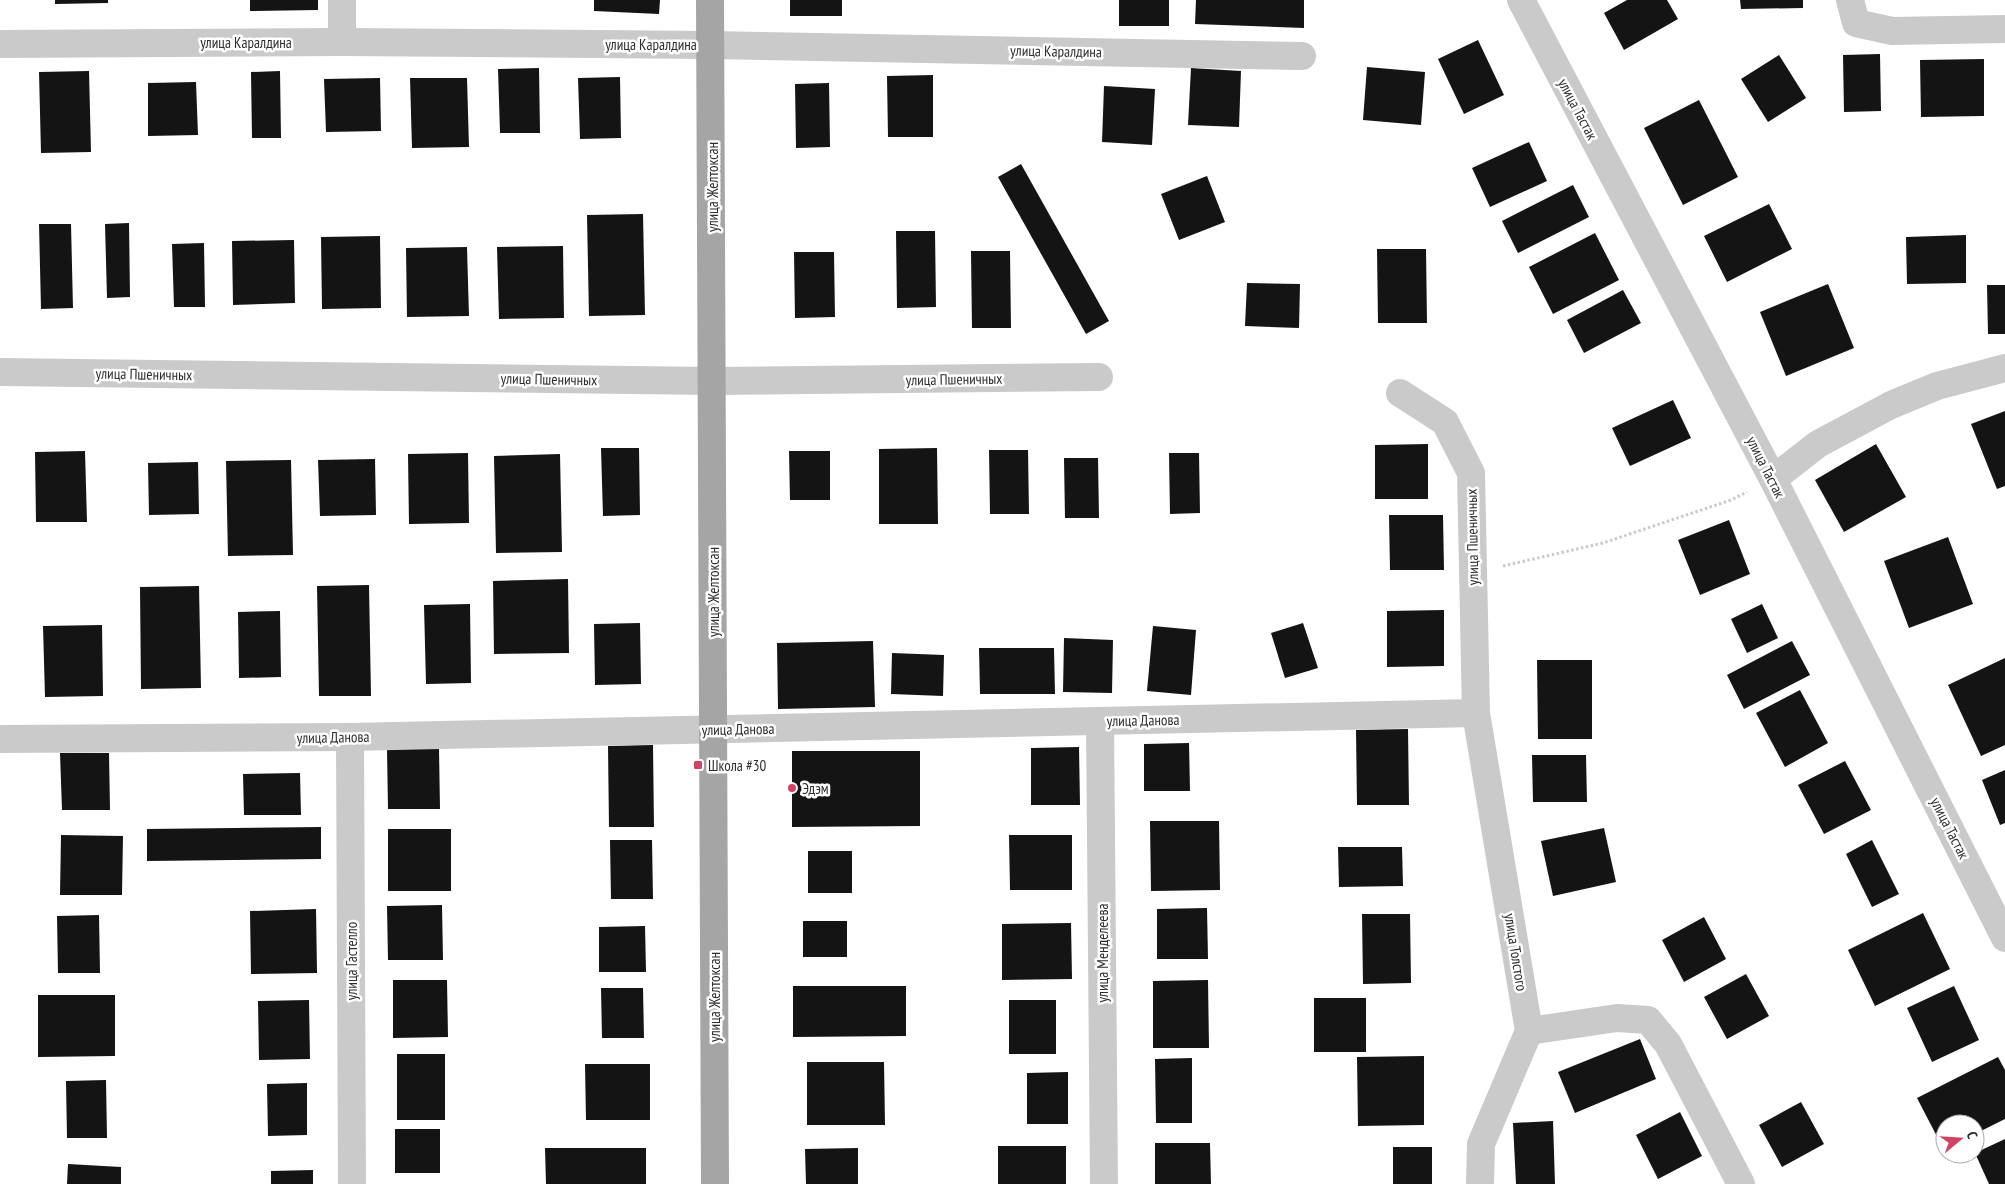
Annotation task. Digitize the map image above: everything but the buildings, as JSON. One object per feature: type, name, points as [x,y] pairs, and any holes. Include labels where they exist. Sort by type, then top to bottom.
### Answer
[{"type":"main road","name":"улица Желтоксан","points":[[710,0],[715,1184]]},
{"type":"street","points":[[342,0],[342,42]]},
{"type":"street","name":"улица Тастак","points":[[1521,0],[1772,478],[2005,938]]},
{"type":"street","points":[[1853,12],[1892,32],[2005,29]]},
{"type":"street","name":"улица Каралдина","points":[[0,44],[342,42],[711,45],[1302,56]]},
{"type":"street","points":[[1772,478],[1818,444],[1891,406],[1937,386],[2005,368]]},
{"type":"street","name":"улица Пшеничных","points":[[0,372],[712,381],[1098,377]]},
{"type":"street","name":"улица Пшеничных","points":[[1400,393],[1446,422],[1471,473],[1476,713]]},
{"type":"street","name":"улица Данова","points":[[0,739],[350,737],[1476,713]]},
{"type":"street","name":"улица Толстого","points":[[1476,713],[1529,1031]]},
{"type":"street","name":"улица Менделеева","points":[[1100,721],[1104,1184]]},
{"type":"street","name":"улица Гастелло","points":[[350,737],[352,1184]]},
{"type":"street","points":[[1480,1184],[1480,1144],[1529,1031],[1617,1018],[1648,1020],[1668,1044],[1742,1184]]},
{"type":"path","points":[[1473,573],[1602,543],[1731,500],[1772,478]]},
{"type":"place","name":"Школа #30","points":[[698,765]]},
{"type":"place","name":"Эдэм","points":[[792,788]]}]
